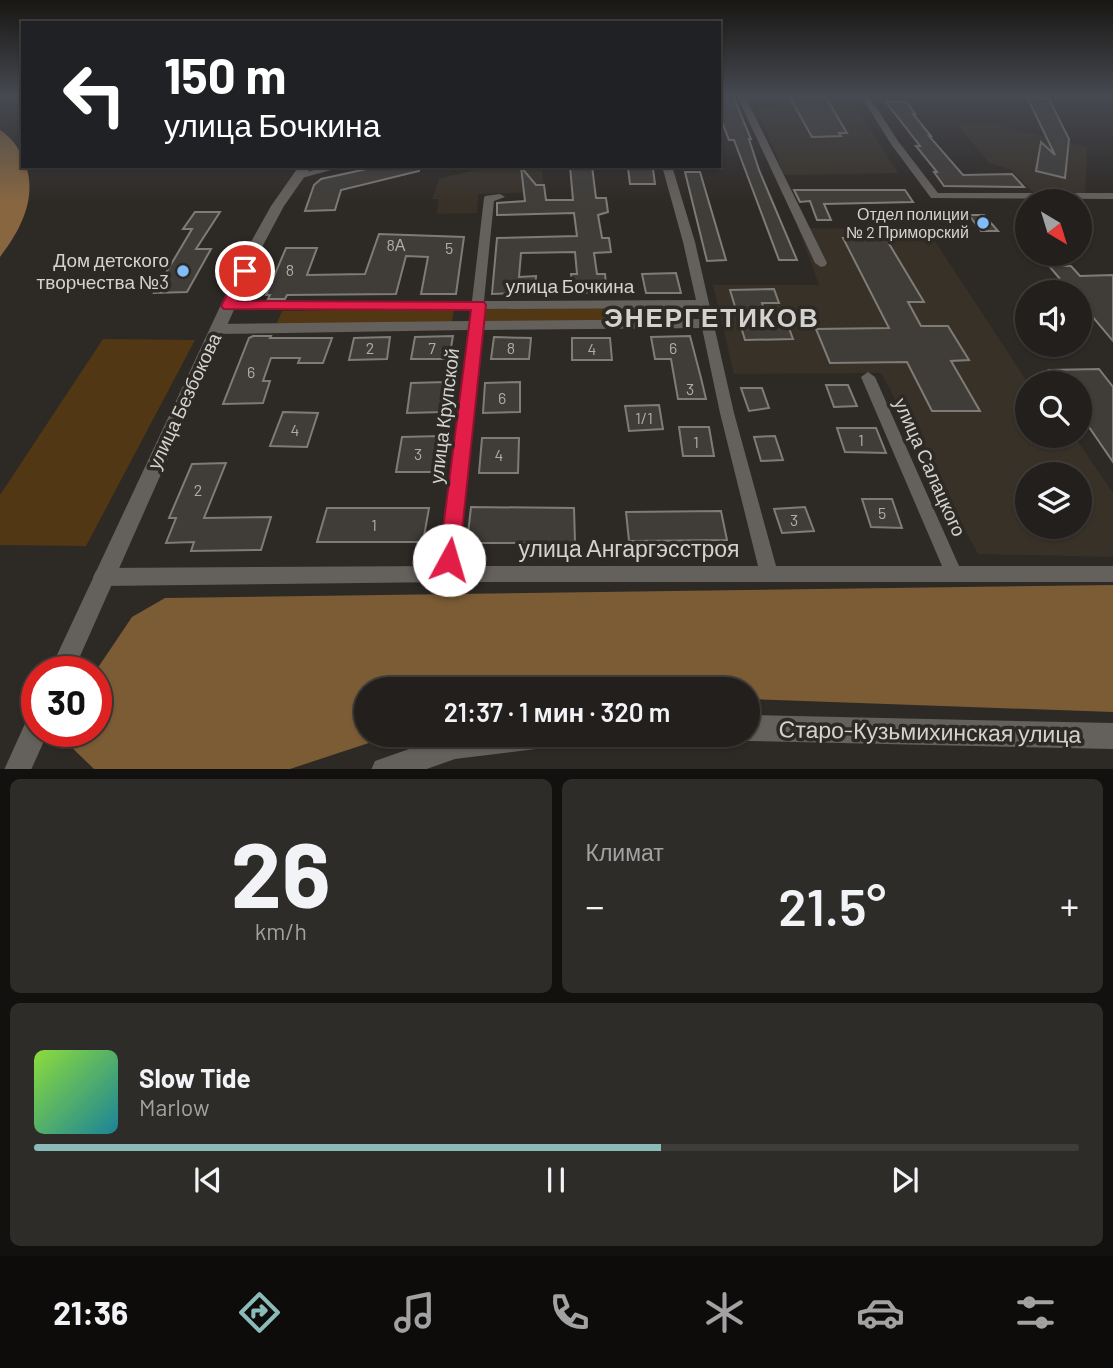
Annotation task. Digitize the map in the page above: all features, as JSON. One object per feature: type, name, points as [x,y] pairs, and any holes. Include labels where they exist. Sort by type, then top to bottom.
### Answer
[{"type":"main road","name":"улица Безбокова","points":[[68,656],[229,306],[284,194],[302,171]]},
{"type":"main road","name":"Старо-Кузьмихинская улица","points":[[760,728],[1113,736]]},
{"type":"main road","points":[[18,769],[30,747]]},
{"type":"main road","points":[[384,769],[452,747]]},
{"type":"street","points":[[758,132],[821,263]]},
{"type":"street","points":[[888,132],[934,196],[1113,196]]},
{"type":"street","name":"улица Безбокова","points":[[302,171],[325,168]]},
{"type":"street","points":[[668,168],[689,242],[727,414],[769,573]]},
{"type":"street","name":"улица Крупской","points":[[448,574],[489,198],[500,197]]},
{"type":"street","name":"улица Бочкина","points":[[229,306],[703,304]]},
{"type":"street","name":"улица Бочкина","points":[[218,329],[707,323]]},
{"type":"street","name":"улица Салацкого","points":[[868,377],[954,574]]},
{"type":"street","name":"улица Ангаргэсстроя","points":[[102,577],[1113,574]]},
{"type":"shaded area","points":[[0,132],[2,132],[19,150],[21,168],[26,168],[29,178],[29,190],[25,214],[0,257]]},
{"type":"shaded area","points":[[767,132],[872,132],[898,173],[784,175]]},
{"type":"shaded area","points":[[963,132],[1025,132],[1087,147],[1085,189],[1030,189],[1010,169],[989,163]]},
{"type":"shaded area","points":[[483,168],[541,168],[545,192],[478,194],[477,213],[437,214],[438,199],[432,199],[439,179]]},
{"type":"shaded area","points":[[798,228],[927,229],[1020,371],[1015,371],[1015,448],[1082,448],[1092,462],[1015,462],[1015,539],[1092,539],[1092,462],[1113,493],[1113,557],[978,554],[881,373],[734,374],[713,285],[819,285]]},
{"type":"shaded area","points":[[682,306],[685,321],[484,324],[485,309]]},
{"type":"shaded area","points":[[454,308],[452,322],[276,325],[282,311]]},
{"type":"shaded area","points":[[103,339],[195,340],[86,546],[0,545],[0,495]]},
{"type":"shaded area","points":[[1113,585],[1113,712],[760,699],[760,677],[354,677],[354,747],[357,747],[290,769],[94,769],[71,747],[112,747],[112,656],[106,656],[132,617],[165,598]]},
{"type":"building","points":[[726,132],[748,132],[759,170],[797,260],[779,260],[734,140],[729,140]]},
{"type":"building","points":[[809,132],[847,133],[839,133],[841,136],[812,137]]},
{"type":"building","points":[[909,132],[928,132],[963,175],[1012,174],[1024,187],[944,186],[934,172],[937,172],[916,146],[920,146]]},
{"type":"building","points":[[1044,132],[1065,132],[1069,139],[1065,178],[1036,171],[1041,142],[1055,155]]},
{"type":"building","points":[[371,168],[419,168],[419,171],[341,190],[335,210],[305,211],[314,185],[321,179]]},
{"type":"building","points":[[521,168],[536,185],[544,185],[546,200],[573,200],[570,168],[592,168],[596,198],[606,198],[608,212],[598,215],[602,238],[609,238],[611,252],[594,253],[597,274],[605,274],[607,292],[572,293],[571,274],[577,274],[575,252],[521,253],[519,277],[536,276],[535,292],[492,294],[497,238],[577,236],[574,213],[497,215],[497,203],[525,201]]},
{"type":"building","points":[[628,168],[653,169],[655,184],[630,184]]},
{"type":"building","points":[[685,172],[700,172],[726,260],[707,261]]},
{"type":"building","points":[[794,190],[905,190],[913,202],[824,204],[831,220],[817,220],[810,201],[800,202]]},
{"type":"building","name":"Дом детского творчества №3","points":[[195,212],[220,212],[196,249],[211,249],[187,292],[154,293],[192,229],[183,229]]},
{"type":"building","name":"Отдел полиции № 2 Приморский","points":[[969,215],[984,215],[998,231],[981,231]]},
{"type":"building","points":[[379,234],[464,237],[456,294],[421,294],[428,257],[406,256],[396,294],[287,295],[285,299],[268,299],[270,295],[266,295],[286,248],[317,248],[307,275],[365,274]]},
{"type":"building","points":[[885,237],[924,302],[908,302],[921,326],[948,326],[969,360],[951,361],[980,411],[932,411],[907,362],[830,363],[816,329],[889,328],[843,238]]},
{"type":"building","points":[[1049,266],[1071,266],[1080,276],[1113,275],[1113,341],[1092,316],[1092,280],[1061,280]]},
{"type":"building","points":[[676,273],[681,293],[646,293],[642,274]]},
{"type":"building","points":[[774,289],[779,303],[762,303],[769,324],[787,323],[793,339],[745,340],[730,290]]},
{"type":"building","points":[[453,336],[449,359],[411,359],[415,337]]},
{"type":"building","points":[[690,336],[706,399],[678,399],[671,359],[655,359],[651,337]]},
{"type":"building","points":[[390,337],[387,359],[349,360],[354,338]]},
{"type":"building","points":[[494,337],[531,338],[529,359],[491,359]]},
{"type":"building","points":[[249,338],[332,338],[323,363],[298,363],[300,358],[271,358],[263,381],[270,381],[263,403],[223,404]]},
{"type":"building","points":[[572,338],[610,338],[612,360],[572,360]]},
{"type":"building","points":[[1099,369],[1113,387],[1113,462],[1092,431],[1092,371],[1049,370]]},
{"type":"building","points":[[446,382],[443,412],[407,413],[411,383]]},
{"type":"building","points":[[520,382],[520,412],[483,413],[485,383]]},
{"type":"building","points":[[826,385],[848,385],[857,406],[834,407]]},
{"type":"building","points":[[741,388],[762,388],[769,408],[749,411]]},
{"type":"building","points":[[659,405],[663,429],[629,431],[625,406]]},
{"type":"building","points":[[283,412],[318,413],[307,447],[270,446]]},
{"type":"building","points":[[679,427],[709,427],[714,456],[683,456]]},
{"type":"building","points":[[837,428],[876,428],[886,453],[845,452]]},
{"type":"building","points":[[440,436],[435,472],[396,472],[402,437]]},
{"type":"building","points":[[775,436],[783,460],[761,461],[754,437]]},
{"type":"building","points":[[482,438],[519,438],[518,473],[479,473]]},
{"type":"building","points":[[226,463],[204,518],[271,517],[261,550],[191,551],[194,542],[166,543],[176,518],[169,518],[192,464]]},
{"type":"building","points":[[862,499],[892,499],[902,528],[871,527]]},
{"type":"building","points":[[471,507],[574,508],[575,543],[467,543]]},
{"type":"building","points":[[805,507],[814,531],[782,533],[774,509]]},
{"type":"building","points":[[327,508],[429,508],[423,542],[317,542]]},
{"type":"building","points":[[721,511],[727,540],[629,541],[626,512]]},
{"type":"place","name":"Отдел полиции № 2 Приморский","points":[[983,223]]},
{"type":"place","name":"Дом детского творчества №3","points":[[183,271]]},
{"type":"district","name":"ЭНЕРГЕТИКОВ","points":[[712,318]]},
{"type":"route","points":[[245,271],[229,306],[479,305],[449,560]]}]
